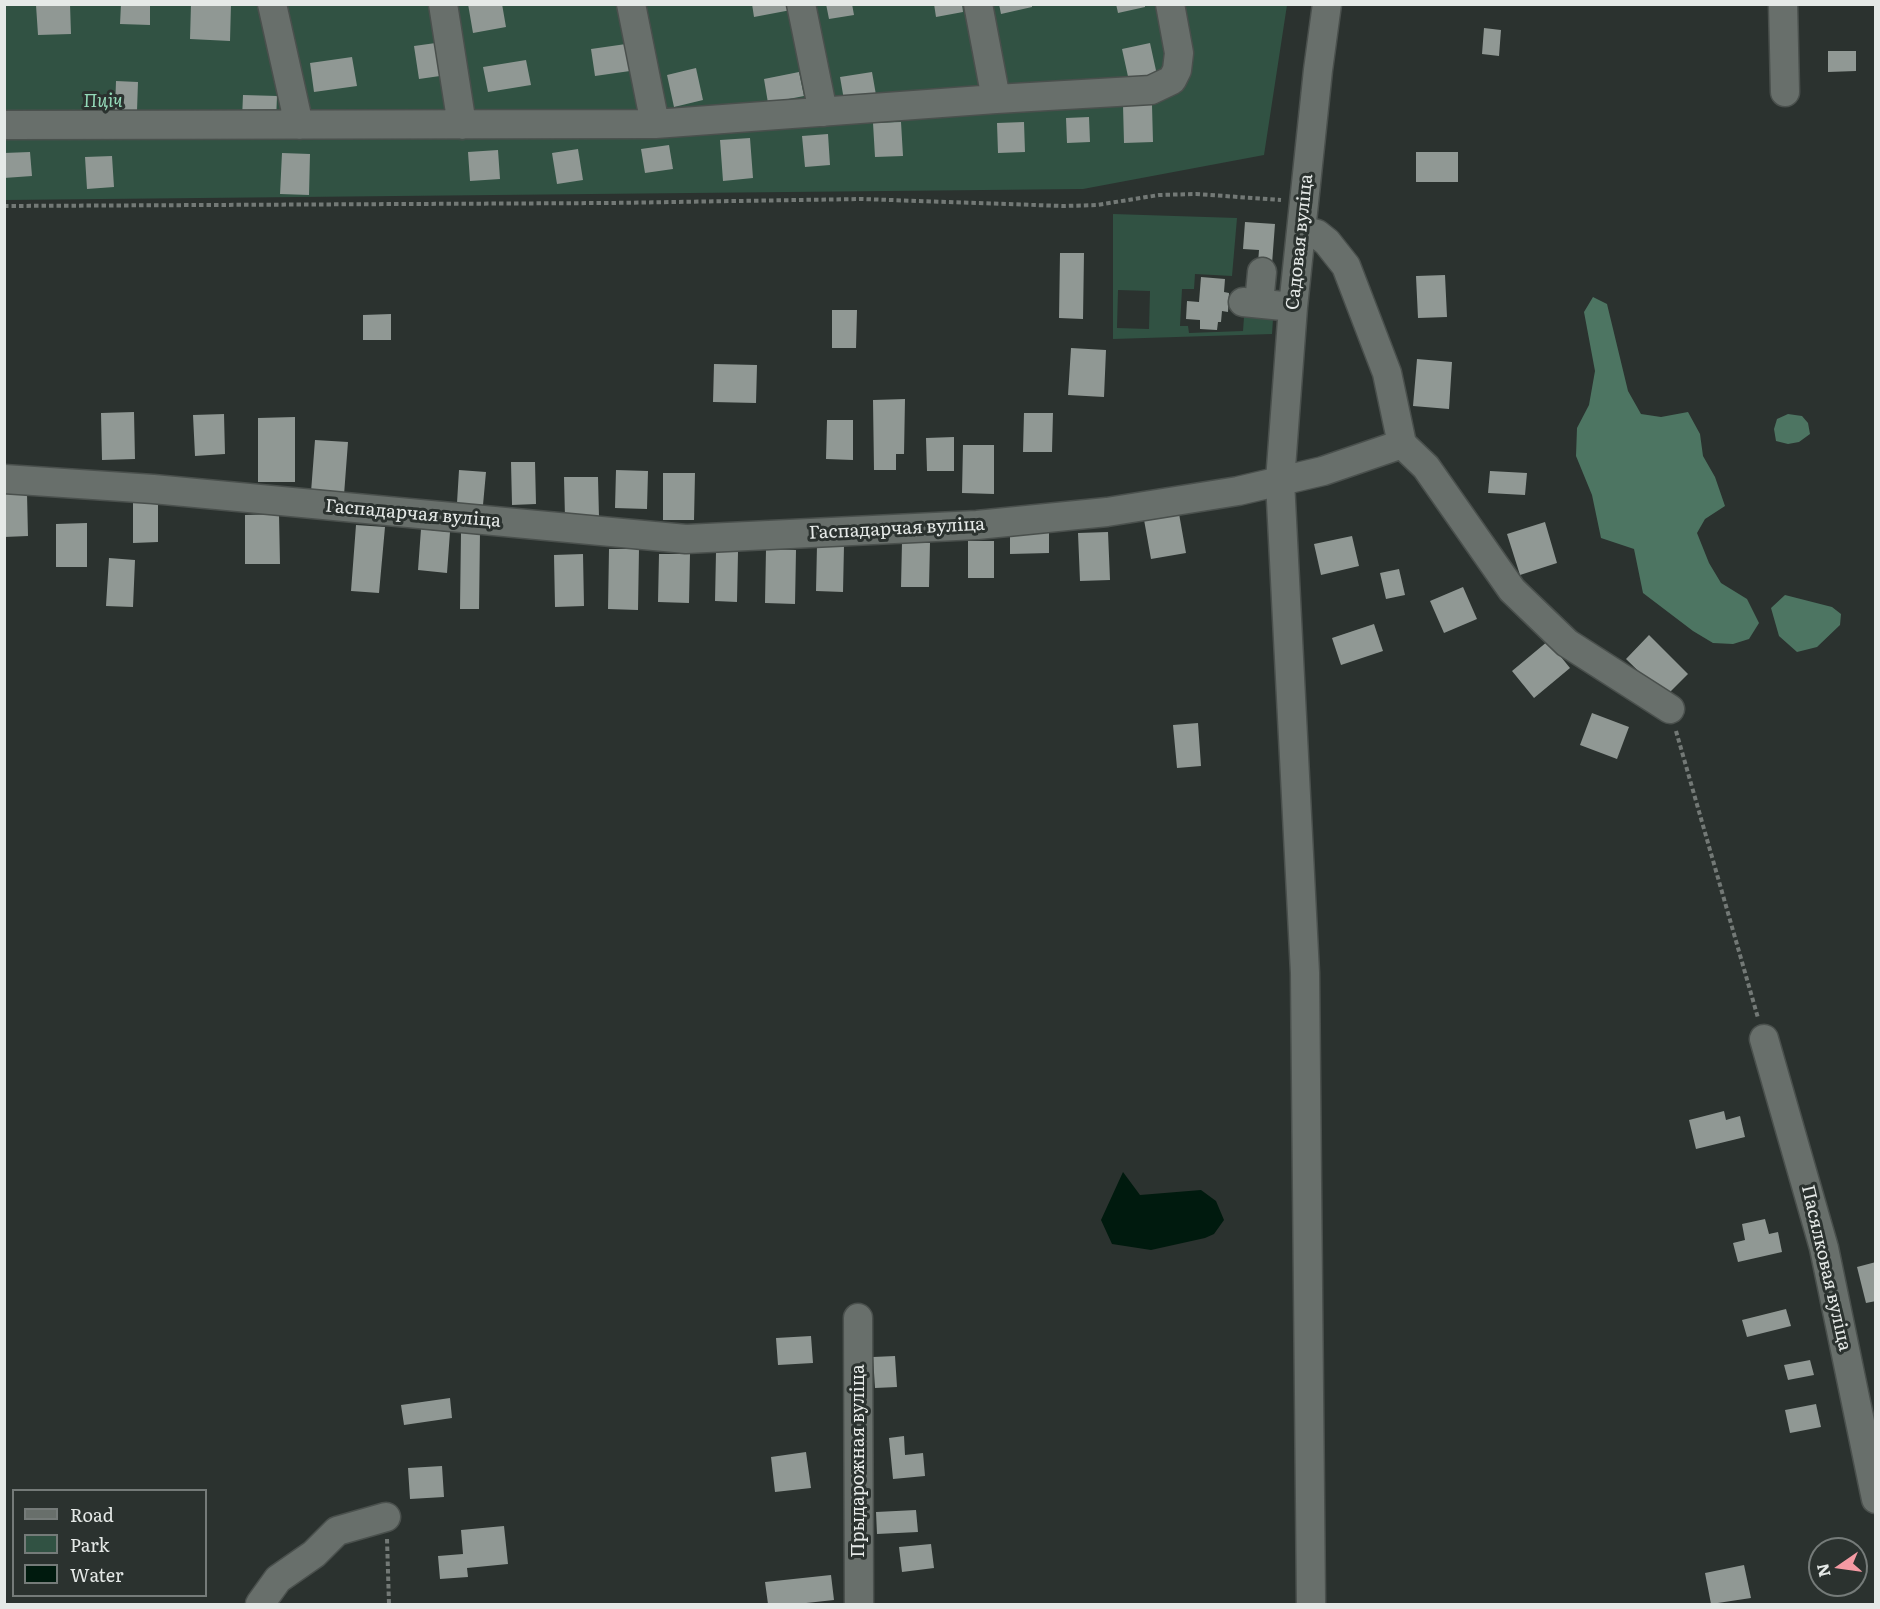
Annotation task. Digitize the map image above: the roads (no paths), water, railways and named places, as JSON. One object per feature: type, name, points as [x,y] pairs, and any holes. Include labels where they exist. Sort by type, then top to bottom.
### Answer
[{"type":"street","points":[[272,4],[300,125]]},
{"type":"street","points":[[444,4],[462,124]]},
{"type":"street","points":[[631,4],[655,124]]},
{"type":"street","points":[[801,4],[823,112]]},
{"type":"street","points":[[978,4],[996,99]]},
{"type":"street","points":[[4,125],[655,124],[1150,90],[1172,80],[1177,70],[1179,53],[1170,4]]},
{"type":"street","name":"Садовая вуліца","points":[[1311,1605],[1305,973],[1280,481],[1293,307],[1327,4]]},
{"type":"street","points":[[1783,4],[1785,93]]},
{"type":"street","points":[[1303,216],[1346,266],[1387,373],[1402,444],[1426,467],[1512,590],[1567,643],[1670,709]]},
{"type":"street","points":[[1262,272],[1251,303],[1293,307]]},
{"type":"street","name":"Гаспадарчая вуліца","points":[[4,479],[153,489],[686,539],[977,525],[1118,511],[1238,491],[1323,471],[1402,444]]},
{"type":"street","name":"Пасялковая вуліца","points":[[1764,1039],[1824,1248],[1875,1499]]},
{"type":"street","name":"Прыдарожная вуліца","points":[[858,1318],[859,1605]]},
{"type":"street","points":[[260,1605],[278,1579],[314,1554],[337,1531],[386,1517]]},
{"type":"water","points":[[1123,1172],[1140,1195],[1201,1190],[1216,1201],[1224,1220],[1214,1234],[1205,1238],[1151,1250],[1112,1244],[1101,1220]]},
{"type":"park label","name":"Пціч","points":[[103,102]]}]
